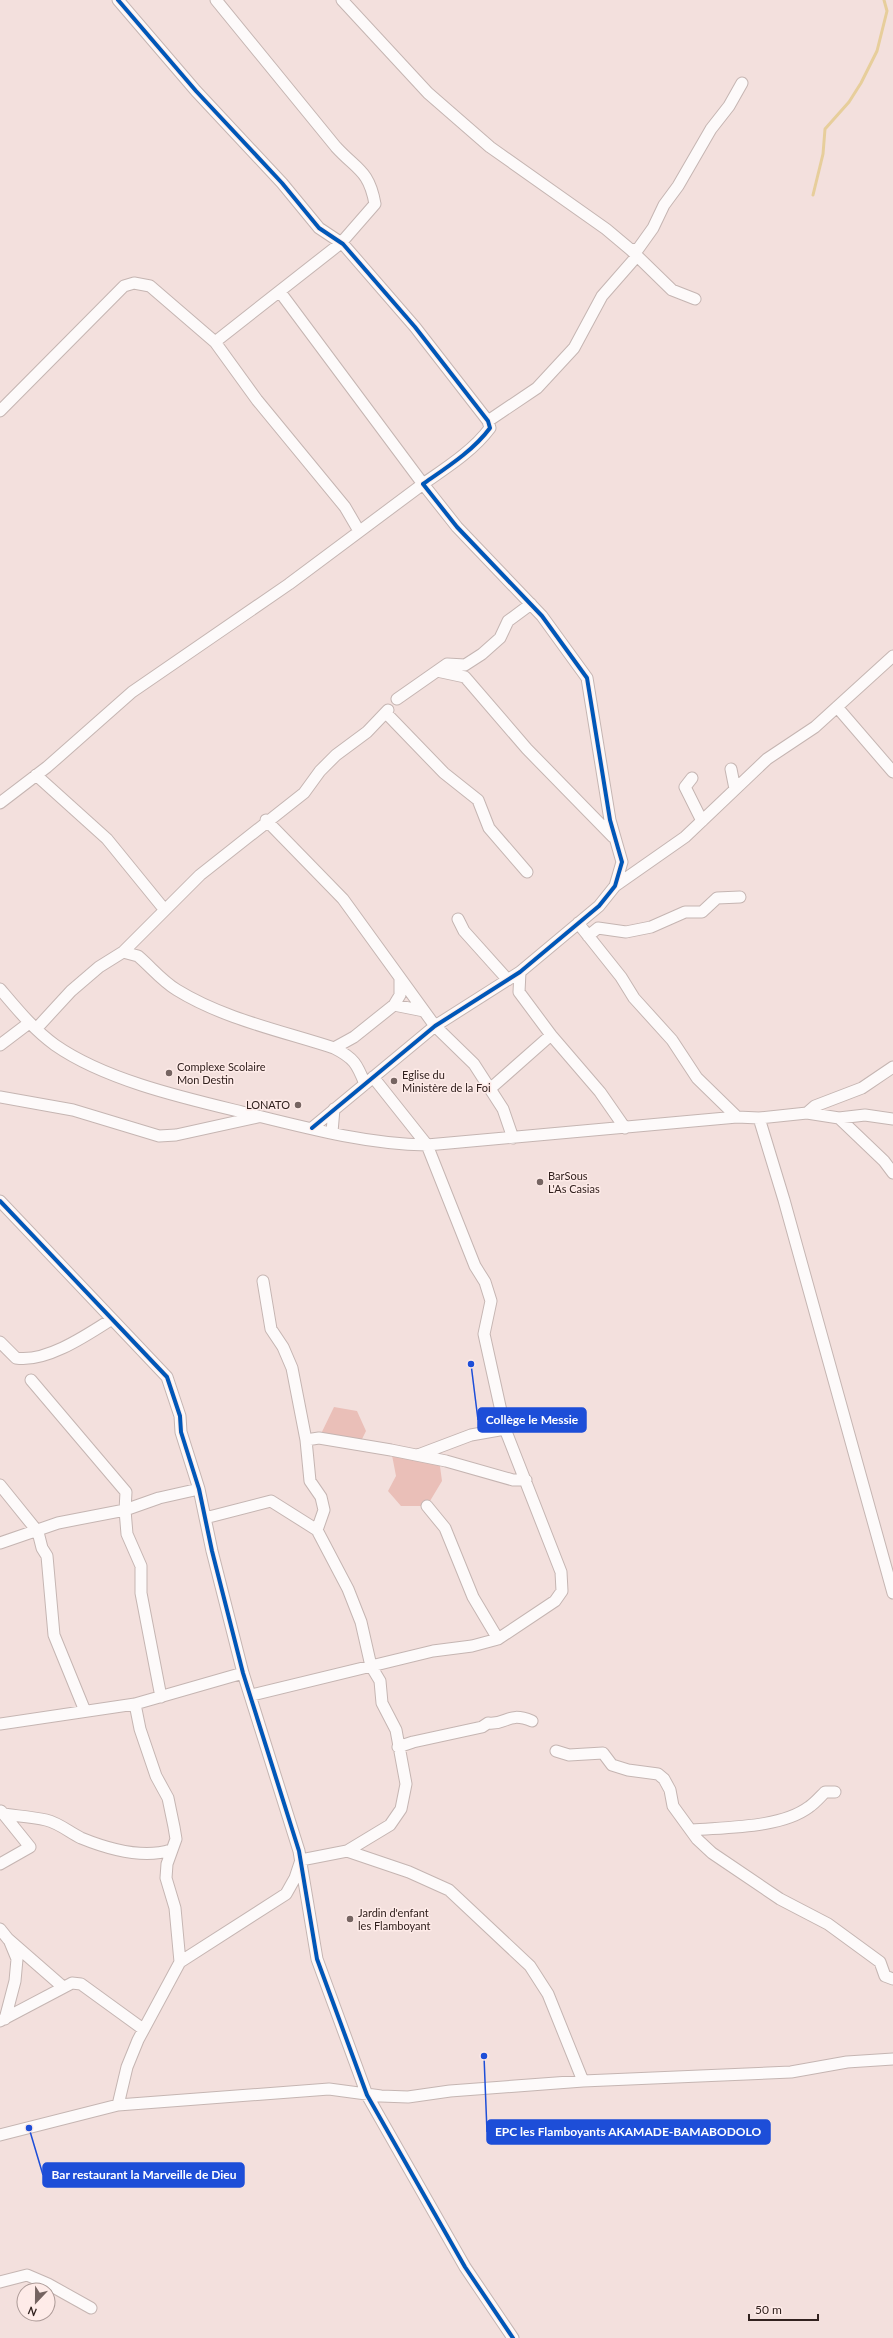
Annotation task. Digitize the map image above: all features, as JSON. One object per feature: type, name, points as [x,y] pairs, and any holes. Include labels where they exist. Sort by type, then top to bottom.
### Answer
[{"type":"street","points":[[0,803],[36,775],[132,692],[289,584],[450,465],[485,435],[490,428],[488,420],[415,327],[341,243],[319,228],[282,183],[196,91],[118,0]]},
{"type":"street","points":[[215,342],[341,243],[375,204],[372,186],[360,167],[336,147],[216,0]]},
{"type":"street","points":[[342,0],[428,93],[490,147],[577,207],[634,253],[672,290],[695,298]]},
{"type":"street","points":[[488,420],[538,388],[574,348],[602,296],[654,228],[664,205],[678,186],[711,128],[729,106],[742,83]]},
{"type":"street","points":[[0,411],[124,286],[134,283],[150,286],[215,342],[257,400],[344,508],[359,531]]},
{"type":"street","points":[[280,292],[423,484],[458,527],[542,616],[587,678],[614,838],[622,862],[615,886]]},
{"type":"street","points":[[397,699],[447,664],[465,665],[482,654],[500,638],[508,621],[531,604]]},
{"type":"street","points":[[312,1128],[435,1026],[520,972],[599,906],[615,886],[685,837],[767,759],[815,727],[893,656]]},
{"type":"street","points":[[437,671],[465,677],[527,749],[614,838]]},
{"type":"street","points":[[837,707],[893,772]]},
{"type":"street","points":[[0,1045],[33,1026],[99,967],[123,952],[200,874],[266,820],[304,793],[320,771],[336,755],[367,732],[387,711],[444,773],[478,800],[489,828],[527,872]]},
{"type":"street","points":[[731,769],[735,789]]},
{"type":"street","points":[[36,775],[107,839],[164,909]]},
{"type":"street","points":[[692,778],[685,787],[702,821]]},
{"type":"street","points":[[266,820],[343,899],[435,1026],[474,1064],[491,1088],[509,1121],[513,1138]]},
{"type":"street","points":[[588,936],[598,928],[626,932],[651,928],[685,912],[702,912],[717,898],[740,897]]},
{"type":"street","points":[[458,919],[464,931],[504,982],[519,992],[551,1035],[600,1092],[625,1128]]},
{"type":"street","points":[[578,923],[621,976],[634,998],[672,1040],[697,1078],[737,1117]]},
{"type":"street","points":[[123,952],[138,956],[172,986],[227,1014],[334,1048],[349,1055],[369,1081],[427,1145],[475,1266],[485,1282],[491,1301],[484,1334],[505,1429],[561,1572],[562,1591],[555,1601],[498,1639],[371,1666],[252,1695]]},
{"type":"street","points":[[519,992],[520,972]]},
{"type":"street","points":[[334,1048],[354,1037],[394,1005],[400,995],[400,979]]},
{"type":"street","points":[[0,989],[33,1026],[54,1045],[92,1066],[168,1094],[261,1117],[401,1145],[427,1145],[737,1117],[759,1118],[807,1113],[839,1118],[865,1115],[893,1119]]},
{"type":"street","points":[[394,1005],[424,1011]]},
{"type":"street","points":[[491,1088],[551,1035]]},
{"type":"street","points":[[807,1113],[815,1106],[862,1088],[893,1067]]},
{"type":"street","points":[[0,1096],[41,1103],[86,1114],[159,1136],[176,1135],[261,1117]]},
{"type":"street","points":[[332,1132],[334,1109]]},
{"type":"street","points":[[759,1118],[784,1200],[893,1593]]},
{"type":"street","points":[[839,1118],[884,1161],[893,1173]]},
{"type":"street","points":[[0,1201],[167,1377],[180,1416],[181,1432],[199,1489],[244,1673],[252,1695],[301,1860],[317,1959],[367,2095],[465,2267],[513,2338]]},
{"type":"street","points":[[263,1281],[271,1329],[283,1347],[292,1368],[306,1440],[310,1481],[321,1497],[324,1510],[317,1530]]},
{"type":"street","points":[[0,1342],[16,1358],[30,1359],[76,1342],[112,1320]]},
{"type":"street","points":[[31,1380],[126,1492],[125,1510],[127,1534],[141,1566],[141,1593],[160,1698]]},
{"type":"street","points":[[417,1455],[471,1435],[505,1429]]},
{"type":"street","points":[[306,1440],[319,1438],[417,1455],[446,1461],[513,1480],[526,1480]]},
{"type":"street","points":[[0,1485],[38,1532],[42,1548],[47,1556],[54,1635],[85,1711]]},
{"type":"street","points":[[0,1543],[38,1532],[58,1523],[125,1510],[159,1498],[199,1489]]},
{"type":"street","points":[[205,1518],[271,1502],[317,1530],[348,1589],[362,1622],[371,1666],[380,1681],[382,1703],[396,1730],[406,1784],[401,1809],[390,1825],[347,1851],[301,1860]]},
{"type":"street","points":[[428,1506],[445,1528],[473,1597],[498,1639]]},
{"type":"street","points":[[0,1724],[135,1704],[244,1673]]},
{"type":"street","points":[[135,1704],[140,1729],[156,1776],[169,1804],[176,1839],[167,1864],[166,1878],[174,1908],[180,1962]]},
{"type":"street","points":[[398,1747],[413,1742],[482,1728],[488,1723],[494,1724],[515,1716],[532,1721]]},
{"type":"street","points":[[556,1751],[569,1755],[603,1753],[612,1765],[628,1770],[658,1774],[664,1779],[670,1790],[674,1806],[697,1839],[712,1853],[780,1899],[828,1924],[880,1962],[885,1976],[893,1979]]},
{"type":"street","points":[[692,1830],[757,1825],[785,1818],[809,1807],[825,1792],[835,1792]]},
{"type":"street","points":[[1,1813],[46,1820],[61,1825],[80,1837],[121,1850],[160,1854],[171,1850]]},
{"type":"street","points":[[0,1864],[30,1847],[1,1813]]},
{"type":"street","points":[[347,1851],[409,1872],[449,1890],[526,1962],[548,1994],[583,2081]]},
{"type":"street","points":[[118,2105],[127,2067],[143,2029],[180,1962],[286,1894],[295,1878],[301,1860]]},
{"type":"street","points":[[0,1929],[8,1939],[63,1987]]},
{"type":"street","points":[[2,2020],[15,1981],[17,1959],[8,1939]]},
{"type":"street","points":[[2,2020],[72,1983],[82,1984],[143,2029]]},
{"type":"street","points":[[0,2135],[118,2105],[329,2090],[367,2095],[408,2097],[450,2091],[583,2081],[791,2072],[847,2062],[893,2059]]},
{"type":"street","points":[[0,2282],[27,2275],[48,2284],[91,2308]]},
{"type":"street","points":[[500,2338],[504,2326]]},
{"type":"shaded area","points":[[334,1407],[357,1411],[366,1431],[359,1445],[319,1438]]},
{"type":"shaded area","points":[[391,1450],[439,1459],[442,1481],[427,1506],[401,1506],[388,1491],[396,1476]]},
{"type":"waterway","points":[[813,195],[823,154],[825,129],[849,102],[861,83],[877,51],[887,11],[884,0]]},
{"type":"cycle path","points":[[118,0],[196,91],[282,183],[319,228],[343,244],[415,327],[488,421],[490,428],[476,444],[459,459],[423,484],[457,527],[542,616],[587,678],[610,820],[622,862],[615,886],[599,906],[520,972],[435,1026],[312,1128]]},
{"type":"cycle path","points":[[0,1201],[167,1377],[180,1416],[181,1432],[199,1489],[212,1551],[243,1673],[299,1851],[317,1959],[367,2095],[465,2267],[513,2338]]},
{"type":"place","name":"Complexe Scolaire Mon Destin","points":[[169,1073]]},
{"type":"place","name":"Eglise du Ministère de la Foi","points":[[394,1081]]},
{"type":"place","name":"LONATO","points":[[298,1105]]},
{"type":"place","name":"BarSous L'As Casias","points":[[540,1182]]},
{"type":"place","name":"Collège le Messie","points":[[471,1364]]},
{"type":"place","name":"Jardin d'enfant les Flamboyant","points":[[350,1919]]},
{"type":"place","name":"EPC les Flamboyants AKAMADE-BAMABODOLO","points":[[484,2056]]},
{"type":"place","name":"Bar restaurant la Marveille de Dieu","points":[[29,2128]]}]
